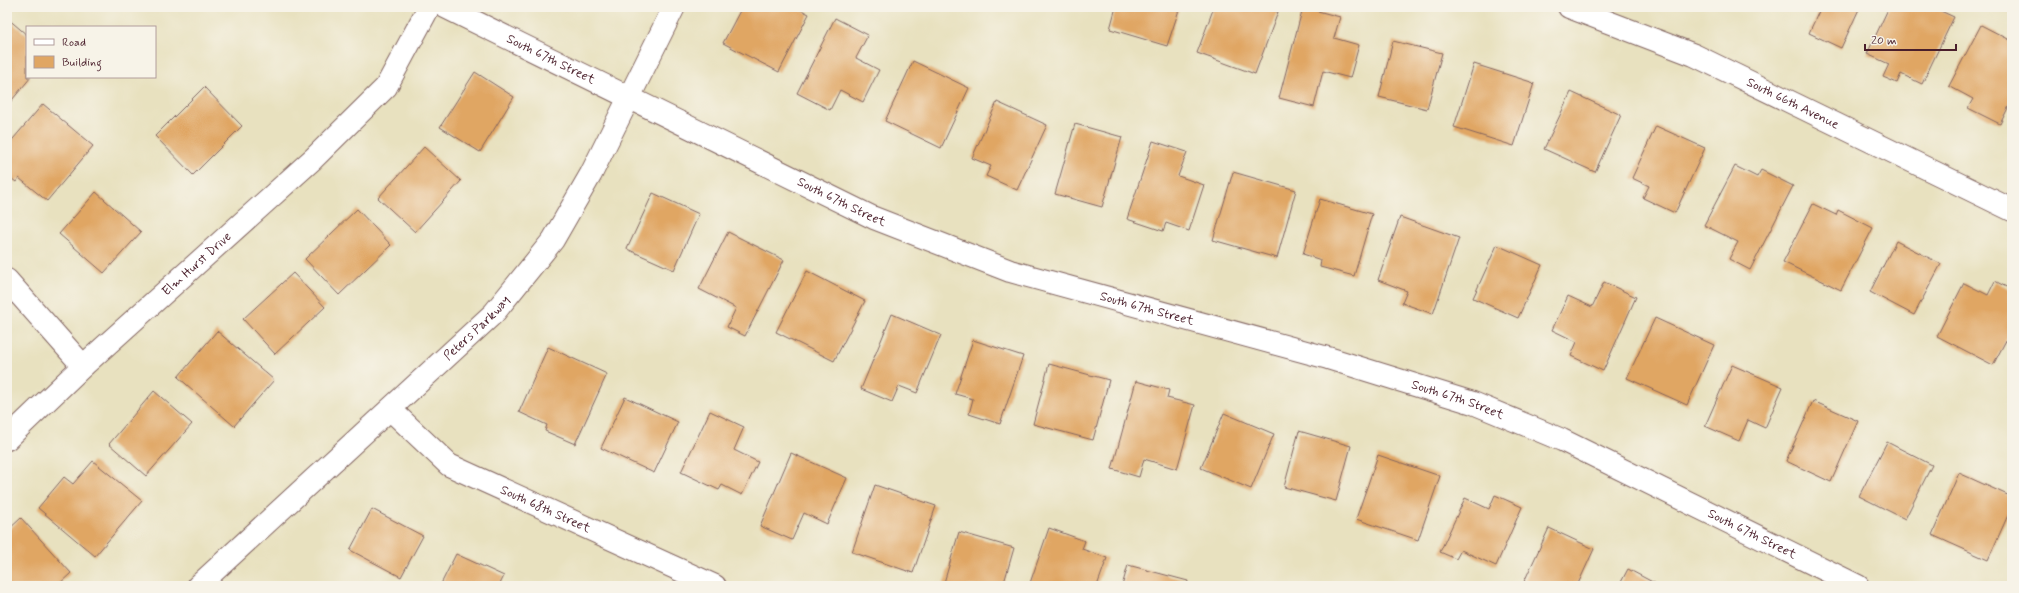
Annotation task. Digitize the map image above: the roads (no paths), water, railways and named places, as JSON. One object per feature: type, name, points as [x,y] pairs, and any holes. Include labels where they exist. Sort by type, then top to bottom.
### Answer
[{"type":"street","name":"Elm Hurst Drive","points":[[7,439],[83,366],[313,159],[386,87],[429,7]]},
{"type":"street","name":"South 67th Street","points":[[444,7],[874,218],[1010,271],[1328,358],[1473,403],[1562,440],[1858,586]]},
{"type":"street","name":"Peters Parkway","points":[[198,586],[494,314],[554,240],[591,174],[674,7]]},
{"type":"street","name":"South 66th Avenue","points":[[1569,7],[1694,55],[2012,210]]},
{"type":"street","points":[[7,280],[83,366]]},
{"type":"street","name":"South 68th Street","points":[[391,410],[449,465],[716,586]]}]
